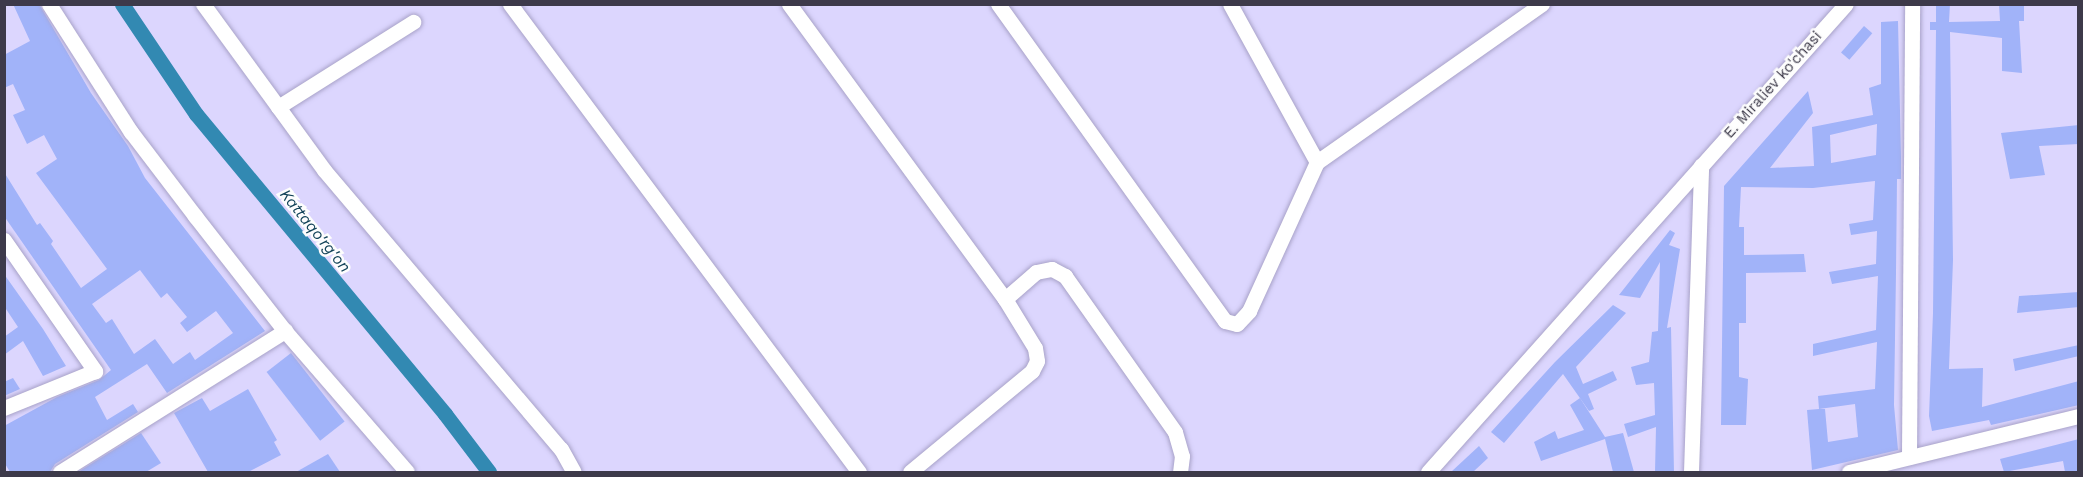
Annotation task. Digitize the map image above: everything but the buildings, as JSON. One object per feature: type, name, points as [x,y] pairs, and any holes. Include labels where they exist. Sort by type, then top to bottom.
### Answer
[{"type":"street","points":[[49,4],[131,132],[285,331],[407,472]]},
{"type":"street","points":[[203,4],[324,170],[561,449],[574,472]]},
{"type":"street","points":[[510,4],[859,472]]},
{"type":"street","points":[[789,4],[1005,298],[1035,348],[1037,361],[1032,371],[910,472]]},
{"type":"street","points":[[998,4],[1225,321],[1237,324],[1249,311],[1317,162],[1542,4]]},
{"type":"street","points":[[1230,4],[1317,162]]},
{"type":"street","name":"E. Miraliev ko'chasi","points":[[1428,472],[1846,4]]},
{"type":"street","points":[[1909,458],[1912,4]]},
{"type":"street","points":[[279,107],[413,22]]},
{"type":"street","points":[[1690,472],[1701,165]]},
{"type":"street","points":[[4,240],[95,371],[4,408]]},
{"type":"street","points":[[1005,298],[1036,272],[1052,269],[1065,276],[1175,432],[1182,456],[1180,472]]},
{"type":"street","points":[[60,472],[285,331]]},
{"type":"street","points":[[1849,472],[2079,416]]},
{"type":"waterway","name":"Kattaqo'rg'on","points":[[122,4],[196,114],[445,414],[489,472]]}]
